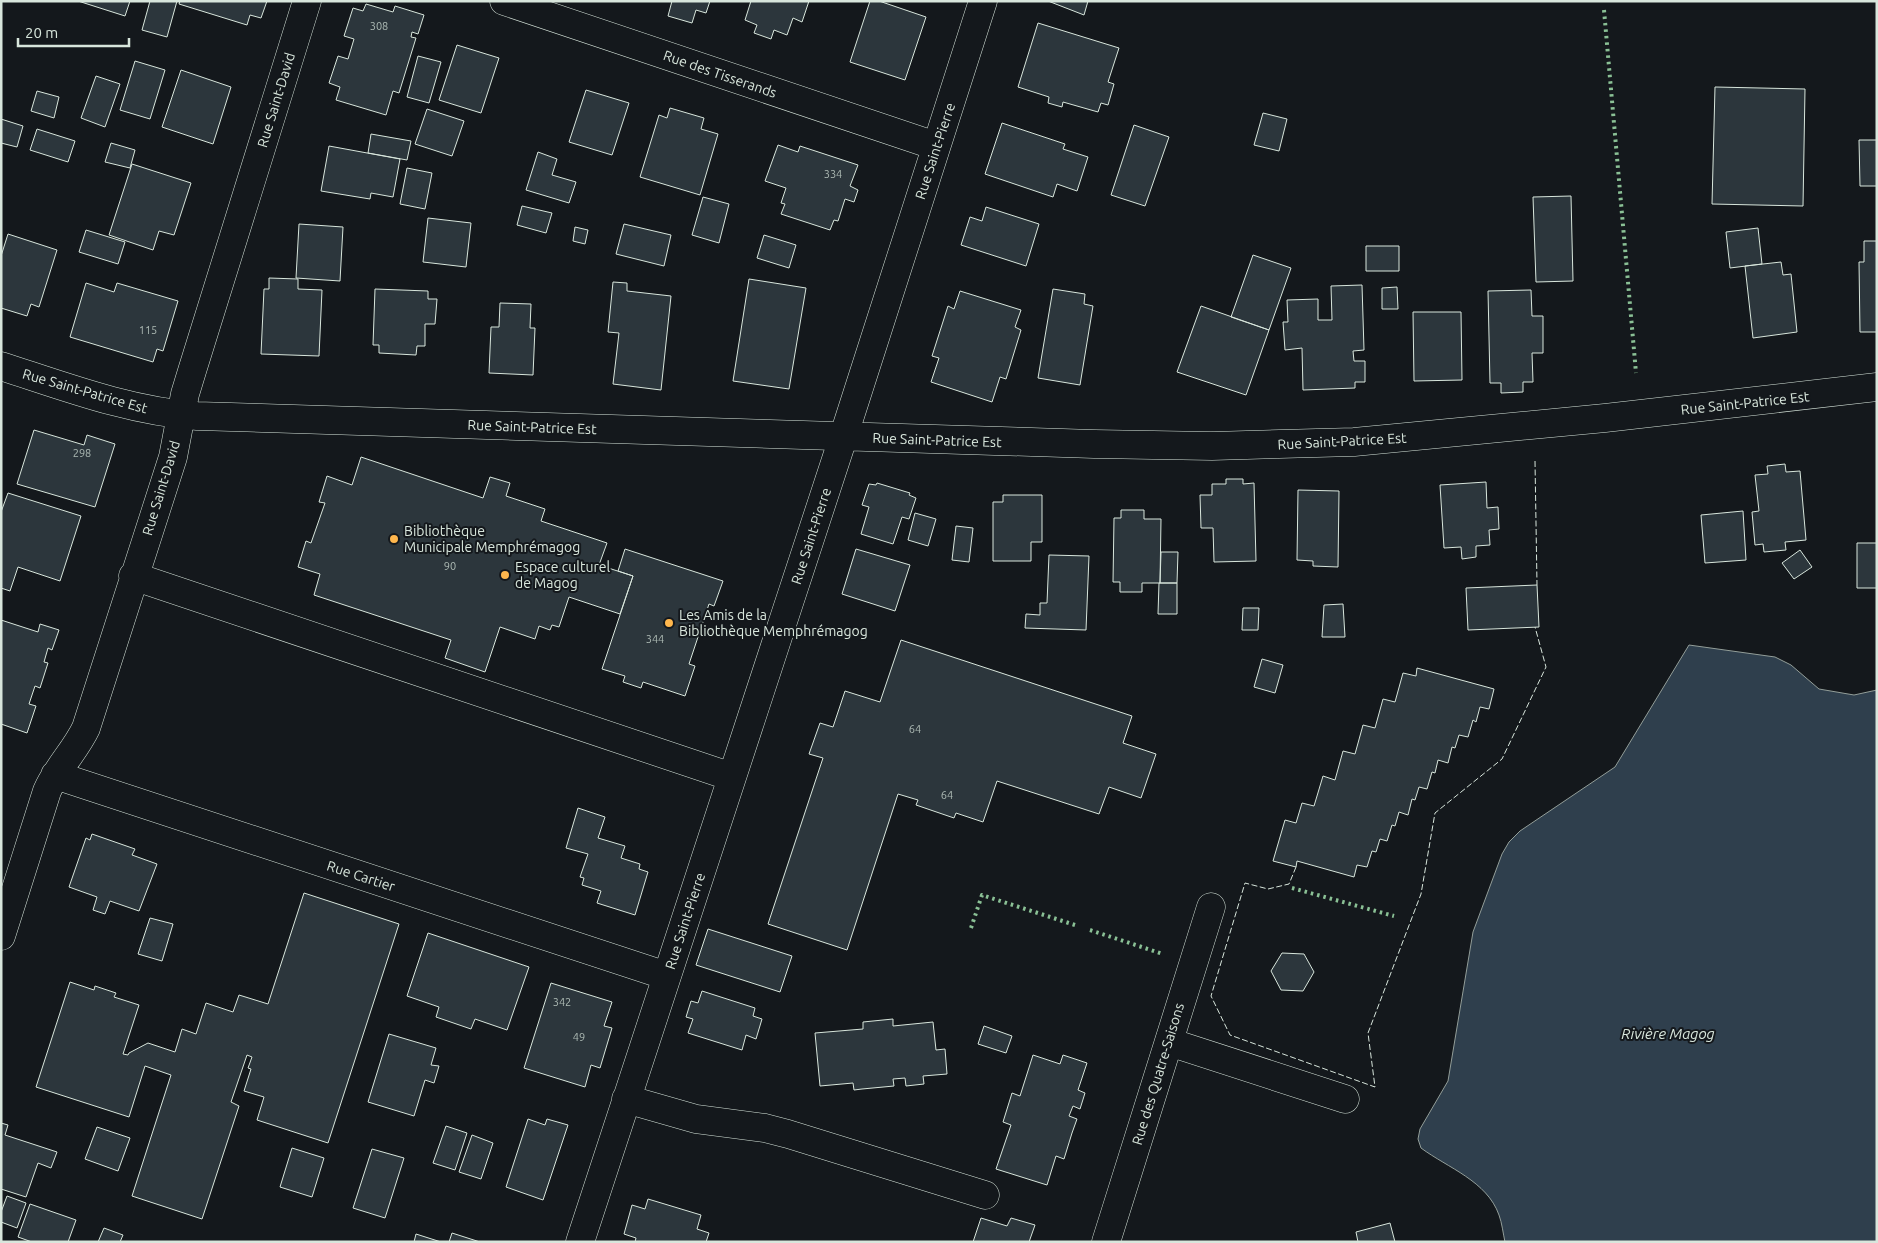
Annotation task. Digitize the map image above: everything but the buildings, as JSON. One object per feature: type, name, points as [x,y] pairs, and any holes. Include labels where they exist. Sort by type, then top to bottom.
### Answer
[{"type":"street","name":"Rue Saint-David","points":[[1,936],[48,791],[55,775],[74,750],[86,728],[133,576],[173,457],[181,415],[195,361],[307,1]]},
{"type":"street","name":"Rue des Tisserands","points":[[504,1],[936,146]]},
{"type":"street","name":"Rue Saint-Pierre","points":[[580,1242],[843,438],[983,1]]},
{"type":"street","name":"Rue Saint-Patrice Est","points":[[1,366],[124,405],[181,415],[843,438],[1212,446],[1354,442],[1682,410],[1877,388]]},
{"type":"street","points":[[133,576],[732,778]]},
{"type":"street","name":"Rue Cartier","points":[[55,775],[667,976]]},
{"type":"street","name":"Rue des Quatre-Saisons","points":[[1106,1242],[1211,907]]},
{"type":"street","points":[[1169,1042],[1345,1099]]},
{"type":"street","points":[[626,1099],[688,1117],[765,1128],[788,1134],[985,1196]]},
{"type":"water","name":"Rivière Magog","points":[[1689,645],[1775,657],[1791,665],[1819,689],[1854,695],[1877,690],[1877,1242],[1505,1242],[1499,1215],[1486,1193],[1466,1176],[1421,1148],[1418,1139],[1420,1129],[1448,1081],[1473,932],[1502,854],[1509,842],[1520,831],[1615,767]]},
{"type":"hedge","points":[[1604,10],[1636,373]]},
{"type":"hedge","points":[[1292,888],[1394,916]]},
{"type":"hedge","points":[[971,928],[982,895],[1075,925]]},
{"type":"hedge","points":[[1090,930],[1163,954]]},
{"type":"fence","points":[[1535,461],[1537,585]]},
{"type":"fence","points":[[1296,867],[1289,884],[1268,889],[1245,883],[1211,996],[1230,1035],[1375,1087],[1368,1033],[1421,894],[1435,813],[1502,759],[1546,667],[1535,627]]},
{"type":"place","name":"Bibliothèque Municipale Memphrémagog","points":[[394,539]]},
{"type":"place","name":"Espace culturel de Magog","points":[[505,575]]},
{"type":"place","name":"Les Amis de la Bibliothèque Memphrémagog","points":[[669,623]]}]
